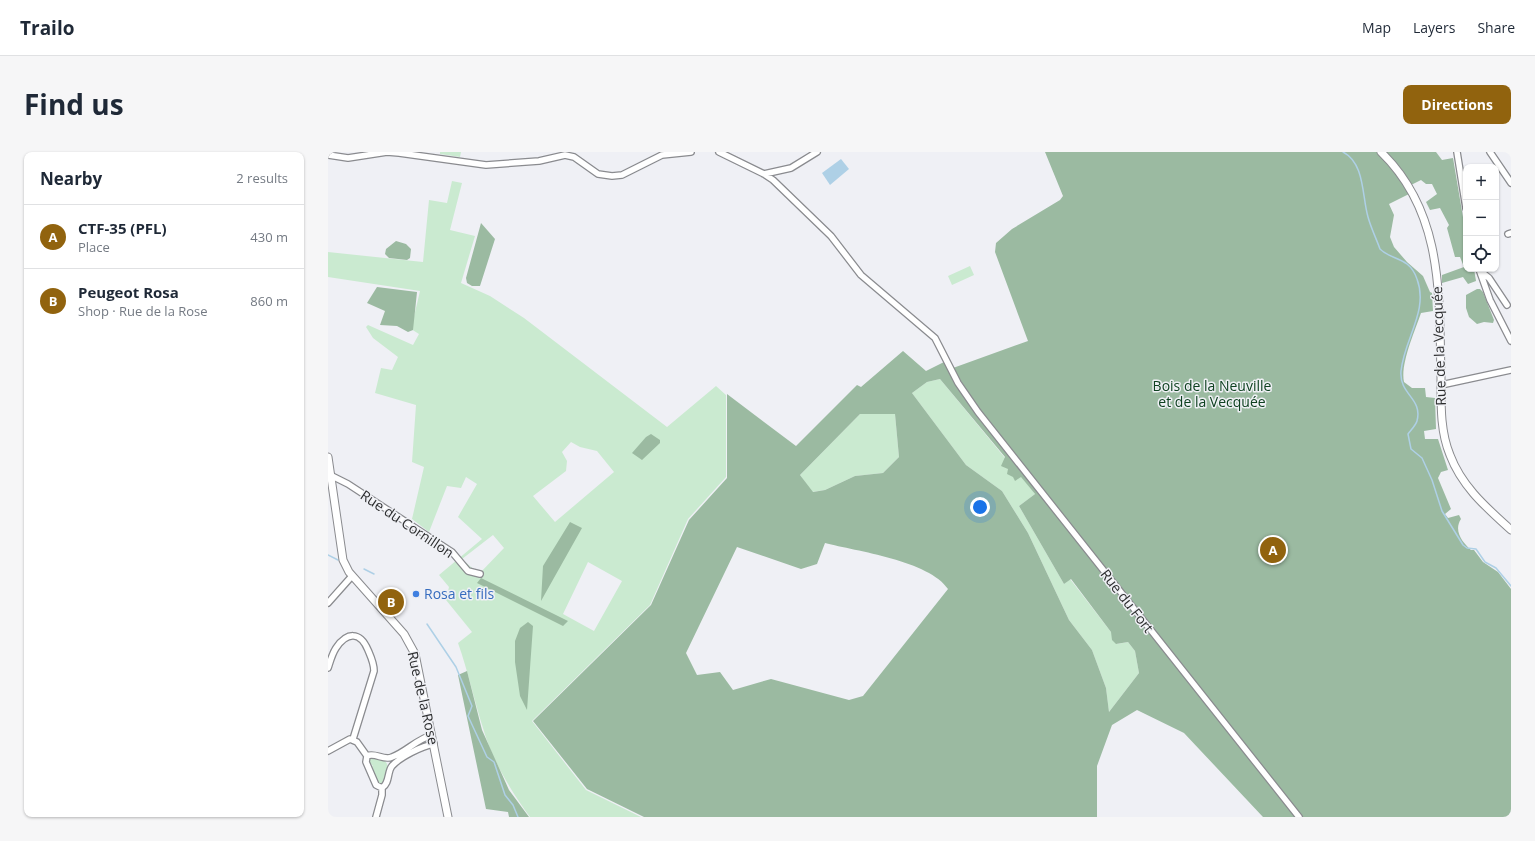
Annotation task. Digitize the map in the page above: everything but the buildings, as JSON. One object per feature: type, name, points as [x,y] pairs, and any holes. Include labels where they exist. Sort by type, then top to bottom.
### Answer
[{"type":"main road","name":"Rue de la Vecquée","points":[[1382,152],[1400,172],[1412,190],[1423,215],[1429,235],[1434,263],[1438,304],[1443,431],[1448,451],[1455,467],[1477,498],[1511,530]]},
{"type":"main road","name":"Rue de la Rose","points":[[328,457],[332,476],[330,485],[343,560],[352,576],[401,630],[411,646],[417,662],[448,817]]},
{"type":"street","points":[[328,155],[342,158],[357,158],[392,152],[486,165],[539,161],[565,153],[574,154],[593,172],[612,176],[622,175],[662,155],[692,152]]},
{"type":"street","name":"Rue du Fort","points":[[719,152],[764,174],[780,187],[831,236],[861,275],[935,338],[958,383],[983,418],[1298,817]]},
{"type":"street","points":[[764,174],[784,171],[798,165],[817,152]]},
{"type":"street","points":[[1457,152],[1465,200]]},
{"type":"street","points":[[1490,152],[1511,183]]},
{"type":"street","points":[[780,187],[779,178],[784,171]]},
{"type":"street","points":[[1480,272],[1489,278],[1507,305]]},
{"type":"street","points":[[1480,272],[1493,306],[1511,341]]},
{"type":"street","points":[[1441,385],[1511,370]]},
{"type":"street","name":"Rue du Cornillon","points":[[332,476],[455,555],[468,571],[480,574]]},
{"type":"street","points":[[328,603],[352,576]]},
{"type":"street","points":[[328,668],[333,652],[339,645],[352,636],[359,636],[363,639],[373,662],[374,671],[353,740]]},
{"type":"street","points":[[367,756],[372,755],[384,758],[393,757],[421,739],[432,735]]},
{"type":"street","points":[[328,752],[347,740],[353,740],[367,756]]},
{"type":"street","points":[[390,769],[394,764],[422,746],[434,744]]},
{"type":"street","points":[[367,756],[366,762],[376,785],[382,788]]},
{"type":"street","points":[[376,817],[382,788],[386,785],[390,769],[389,762],[384,758]]},
{"type":"green space","points":[[440,152],[461,152],[460,157],[440,154]]},
{"type":"green space","name":"Bois de la Neuville et de la Vecquée","points":[[1045,152],[1436,152],[1442,160],[1453,158],[1463,217],[1463,264],[1460,257],[1455,257],[1447,228],[1449,225],[1440,208],[1430,210],[1426,202],[1437,194],[1432,184],[1426,184],[1421,180],[1405,188],[1409,194],[1389,204],[1394,215],[1390,237],[1394,247],[1407,262],[1423,276],[1430,292],[1432,293],[1433,311],[1421,313],[1406,357],[1403,375],[1404,382],[1412,388],[1425,388],[1426,397],[1435,398],[1436,429],[1424,431],[1425,439],[1438,439],[1448,470],[1441,472],[1438,478],[1451,509],[1445,514],[1448,518],[1459,515],[1461,519],[1458,528],[1462,540],[1471,550],[1474,550],[1483,562],[1498,572],[1511,589],[1511,817],[1302,817],[974,402],[953,368],[1028,341],[995,252],[996,243],[1012,229],[1060,200],[1063,196]]},
{"type":"green space","points":[[452,181],[462,183],[450,230],[475,236],[461,283],[490,296],[524,318],[667,427],[716,386],[726,395],[726,477],[688,519],[650,605],[532,721],[586,790],[641,817],[530,817],[509,786],[491,752],[458,643],[472,632],[446,600],[449,587],[439,575],[482,539],[458,517],[477,484],[466,477],[461,488],[447,486],[429,532],[412,519],[424,467],[412,462],[416,405],[375,393],[381,368],[392,370],[398,357],[373,338],[366,327],[368,325],[413,345],[419,334],[411,329],[420,291],[328,277],[328,252],[423,262],[429,200],[447,203]],"holes":[[[571,442],[580,447],[597,451],[614,472],[555,522],[533,496],[566,471],[567,461],[562,452]],[[493,535],[504,548],[479,574],[462,559]],[[588,562],[622,581],[594,631],[563,614]]]},
{"type":"green space","points":[[481,223],[495,239],[480,286],[472,286],[467,283],[466,278]]},
{"type":"green space","points":[[396,241],[406,244],[411,249],[410,258],[407,260],[389,258],[385,254],[386,249]]},
{"type":"green space","points":[[970,266],[974,275],[952,285],[948,276]]},
{"type":"green space","name":"Bois de la Neuville et de la Vecquée","points":[[1463,267],[1463,272],[1474,272],[1476,281],[1468,284],[1463,277],[1442,283],[1442,275]]},
{"type":"green space","points":[[377,287],[417,292],[413,330],[408,332],[397,326],[380,325],[385,311],[367,303]]},
{"type":"green space","points":[[1480,289],[1483,292],[1494,320],[1493,323],[1484,322],[1477,324],[1469,317],[1466,308],[1466,295]]},
{"type":"green space","points":[[903,351],[926,371],[946,361],[957,384],[1100,571],[1295,817],[1263,817],[1184,733],[1137,710],[1112,725],[1097,766],[1097,817],[644,817],[587,789],[533,721],[651,605],[689,520],[727,478],[727,394],[796,446],[857,385],[861,387]],"holes":[[[940,379],[1005,457],[1001,466],[1008,469],[1007,474],[1013,477],[1015,481],[1021,477],[1035,494],[1019,506],[1064,584],[1071,579],[1111,632],[1112,640],[1116,644],[1128,642],[1135,651],[1139,673],[1109,712],[1106,688],[1092,650],[1069,620],[1028,533],[1002,491],[966,465],[912,393],[927,382]],[[860,414],[895,414],[899,457],[883,473],[855,476],[825,490],[813,492],[800,475]],[[825,543],[891,558],[909,564],[926,571],[939,579],[948,589],[863,696],[849,700],[771,679],[733,690],[720,672],[697,675],[686,653],[737,547],[801,569],[817,564]]]},
{"type":"green space","points":[[940,379],[1005,458],[1008,469],[1021,476],[1035,494],[1019,506],[1064,584],[1070,579],[1111,632],[1117,644],[1128,642],[1135,651],[1139,673],[1109,712],[1106,688],[1092,650],[1069,620],[1028,533],[1002,491],[966,465],[912,393],[927,382]]},
{"type":"green space","points":[[860,414],[895,414],[899,457],[883,473],[855,476],[825,490],[812,492],[800,475]]},
{"type":"green space","points":[[651,434],[660,440],[660,443],[642,460],[632,453],[646,437]]},
{"type":"green space","points":[[570,522],[582,528],[541,601],[543,566]]},
{"type":"green space","points":[[481,578],[568,621],[563,626],[477,583]]},
{"type":"green space","points":[[528,622],[533,626],[527,710],[520,696],[515,662],[515,641],[520,628]]},
{"type":"green space","points":[[467,671],[482,730],[509,790],[529,817],[509,817],[508,812],[486,809],[458,675]]},
{"type":"green space","points":[[371,757],[382,759],[388,765],[386,779],[383,784],[378,783],[371,767],[373,766],[369,762]]},
{"type":"water","points":[[841,159],[849,169],[830,185],[822,173]]},
{"type":"waterway","points":[[1343,152],[1350,157],[1359,172],[1368,217],[1380,249],[1410,266],[1417,279],[1420,291],[1418,314],[1406,348],[1401,371],[1401,379],[1414,401],[1418,413],[1415,426],[1408,434],[1411,449],[1422,458],[1432,480],[1442,511],[1463,545],[1467,548],[1476,549],[1485,562],[1496,568],[1511,586]]},
{"type":"waterway","points":[[328,555],[338,560]]},
{"type":"waterway","points":[[364,569],[374,574]]},
{"type":"waterway","points":[[427,624],[456,667],[472,706],[468,716],[487,757],[494,762],[505,795],[513,805],[518,817]]},
{"type":"place","name":"CTF-35 (PFL)","points":[[1273,550]]},
{"type":"place","name":"Rosa et fils","points":[[416,594]]},
{"type":"place","name":"Peugeot Rosa","points":[[391,602]]}]
